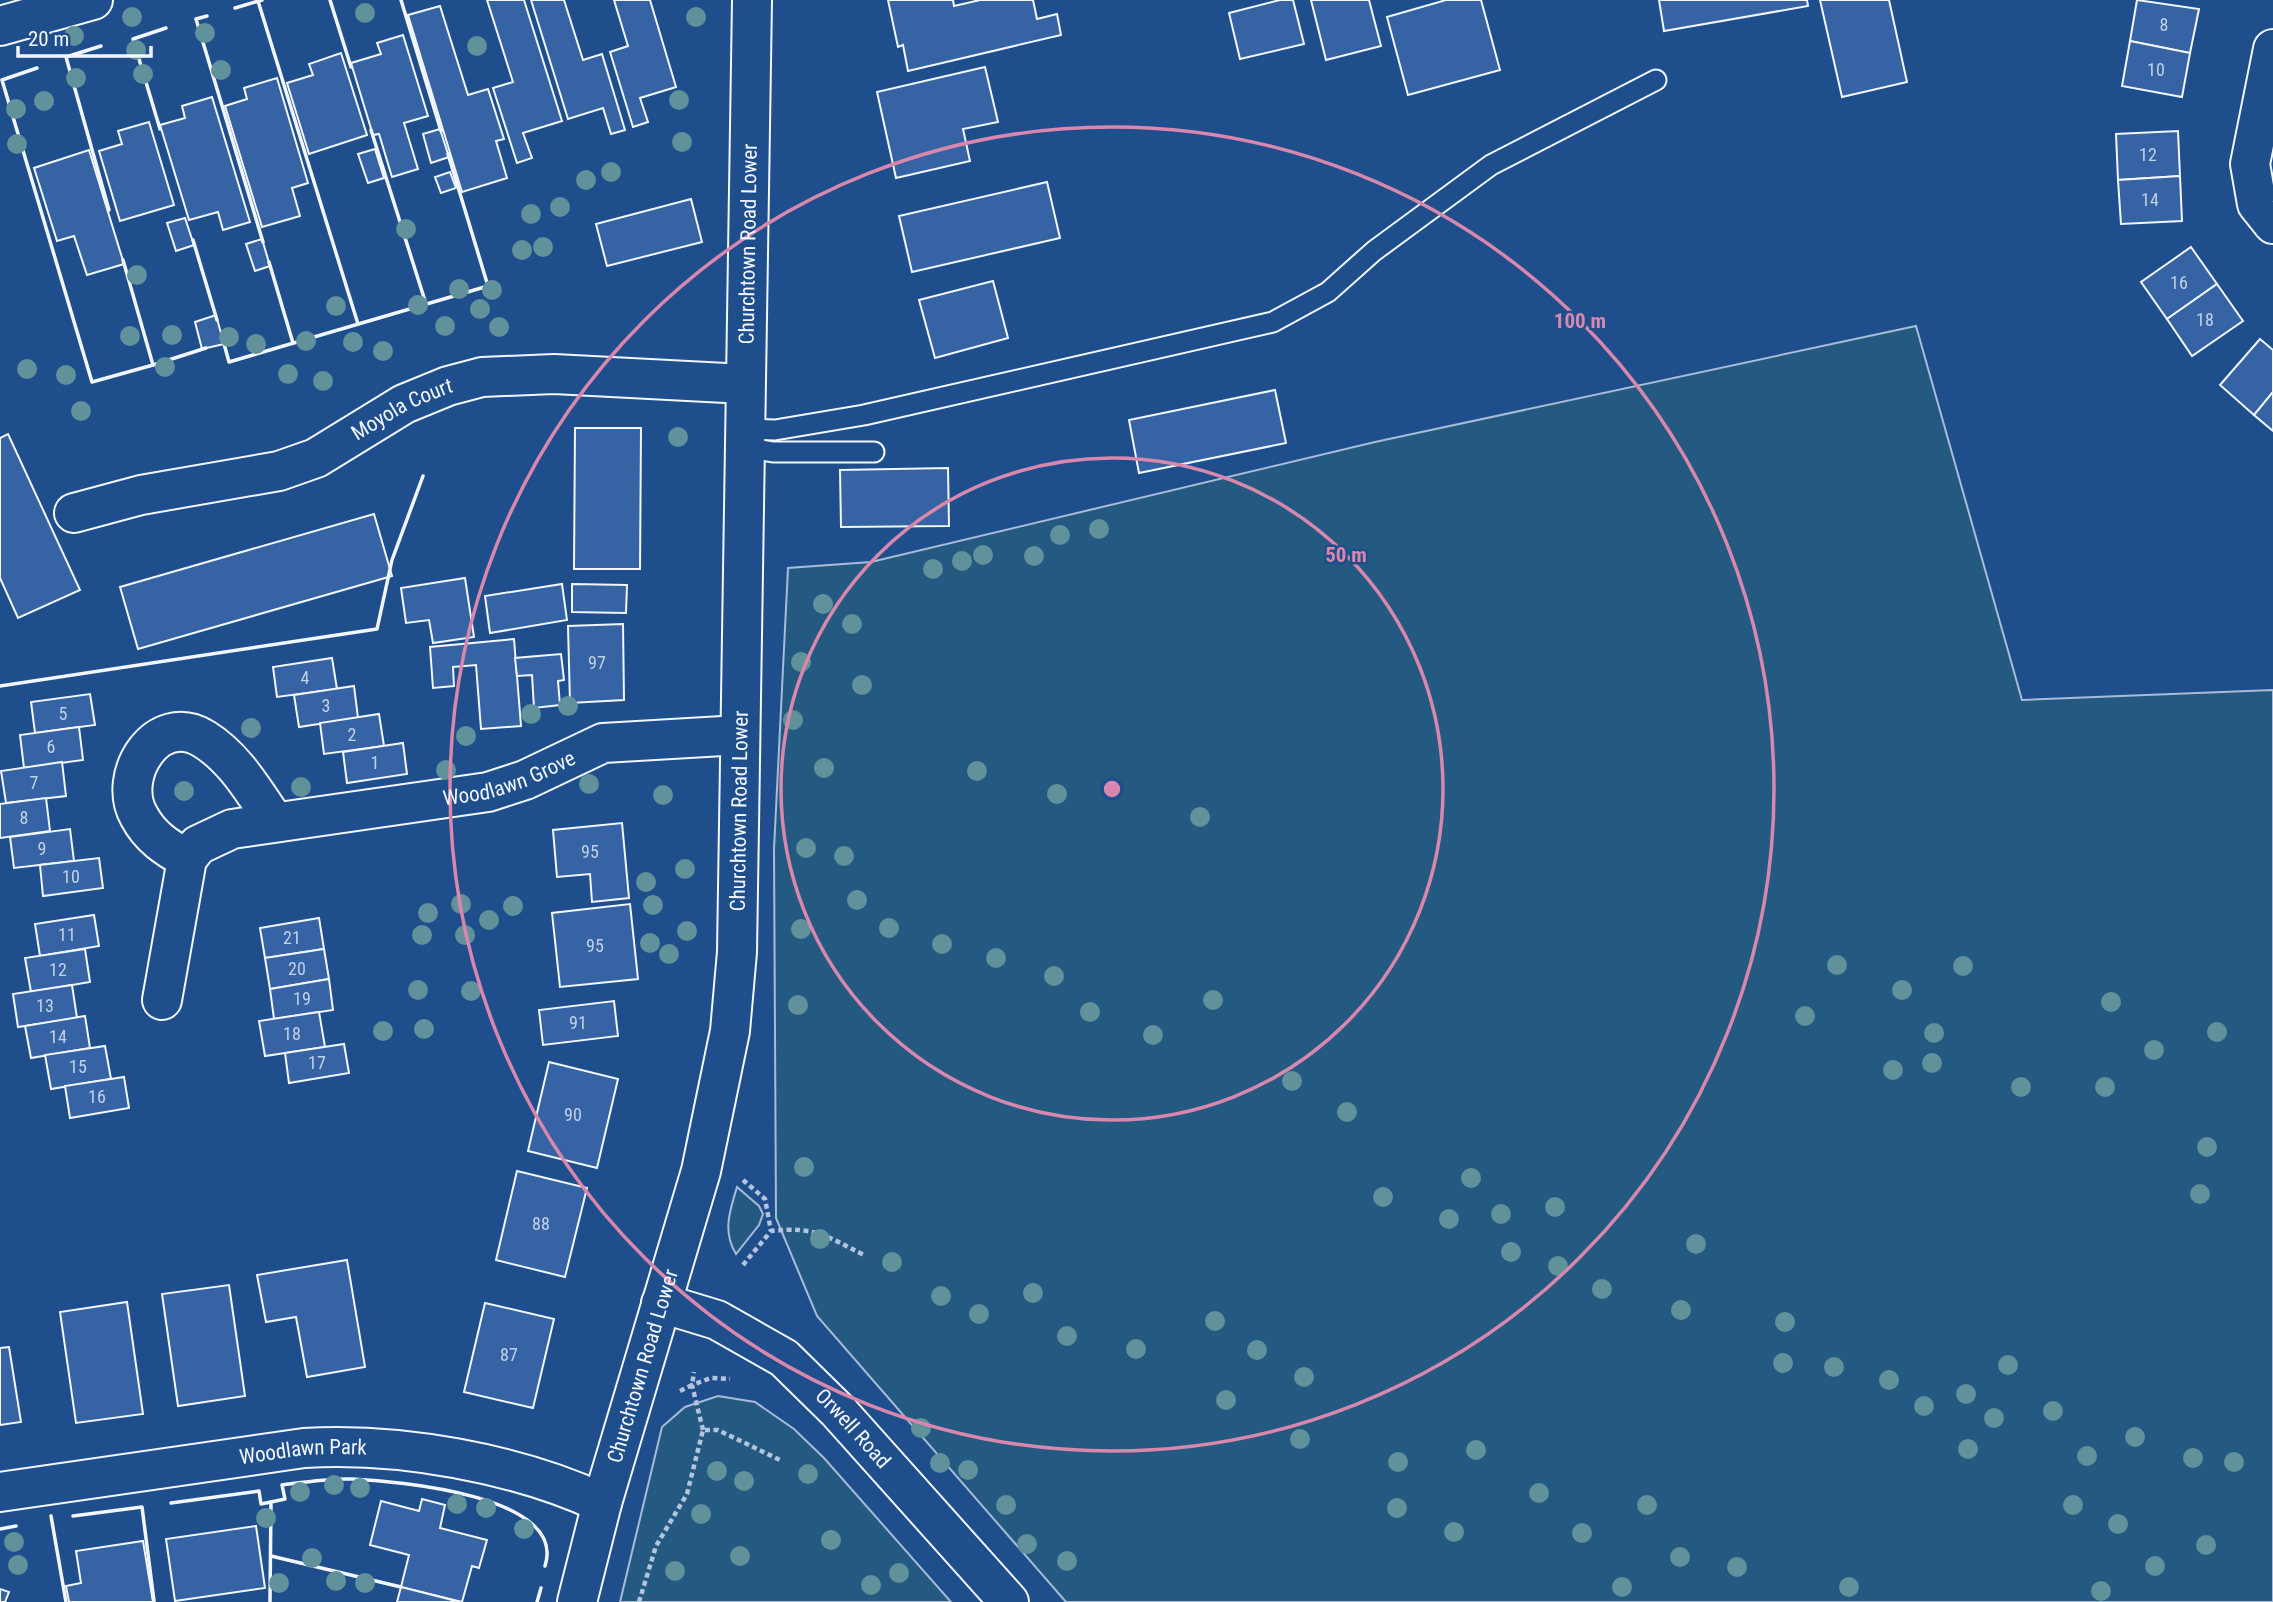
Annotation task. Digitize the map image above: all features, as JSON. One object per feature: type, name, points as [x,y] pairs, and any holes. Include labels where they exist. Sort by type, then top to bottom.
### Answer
[{"type":"street","points":[[0,26],[93,0]]},
{"type":"street","name":"Churchtown Road Lower","points":[[577,1602],[602,1503],[701,1171],[730,1031],[737,952],[752,0]]},
{"type":"street","points":[[2273,49],[2250,164],[2258,204],[2273,224]]},
{"type":"street","name":"Moyola Court","points":[[74,513],[141,495],[279,471],[316,458],[414,400],[482,377],[554,374],[745,384]]},
{"type":"street","points":[[162,1000],[187,859],[163,845],[138,815],[132,798],[131,780],[136,763],[147,748],[163,737],[184,733],[203,738],[243,775],[274,821]]},
{"type":"street","name":"Woodlawn Grove","points":[[187,859],[198,845],[232,829],[488,792],[525,780],[592,746],[615,741],[740,735]]},
{"type":"street","name":"Orwell Road","points":[[662,1303],[716,1320],[784,1358],[838,1411],[1009,1602]]},
{"type":"street","name":"Woodlawn Park","points":[[0,1492],[304,1448],[349,1445],[455,1458],[572,1489],[602,1503]]},
{"type":"lane","points":[[744,438],[864,415],[1273,322],[1328,292],[1374,251],[1491,165],[1656,80]]},
{"type":"lane","points":[[744,438],[773,452],[874,452]]},
{"type":"path","points":[[740,1178],[765,1199],[771,1231]]},
{"type":"path","points":[[743,1265],[771,1231],[813,1230],[864,1255]]},
{"type":"path","points":[[639,1602],[656,1546],[687,1494],[703,1430],[718,1430],[782,1461]]},
{"type":"shaded area","points":[[1916,326],[2022,700],[2273,690],[2273,1602],[1066,1602],[817,1316],[776,1218],[774,849],[788,568],[871,562],[1375,442]]},
{"type":"shaded area","points":[[737,1187],[759,1206],[763,1214],[759,1225],[736,1254],[728,1229]]},
{"type":"shaded area","points":[[718,1396],[755,1402],[794,1429],[824,1458],[951,1602],[620,1602],[662,1427],[685,1407]]},
{"type":"building","points":[[487,0],[524,0],[562,121],[523,133],[532,158],[517,163],[493,88],[513,82]]},
{"type":"building","points":[[531,0],[564,0],[583,60],[602,54],[625,130],[611,134],[603,108],[568,119]]},
{"type":"building","points":[[614,0],[650,0],[676,87],[640,98],[648,122],[633,127],[610,52],[628,46]]},
{"type":"building","points":[[888,0],[953,0],[954,6],[980,0],[1033,0],[1037,19],[1057,14],[1061,35],[908,71],[903,45],[898,47]]},
{"type":"building","points":[[1280,0],[1293,0],[1304,44],[1240,59],[1229,13]]},
{"type":"building","points":[[1311,0],[1369,0],[1381,46],[1326,60]]},
{"type":"building","points":[[1446,0],[1481,0],[1500,70],[1408,95],[1387,17]]},
{"type":"building","points":[[1659,0],[1807,0],[1808,6],[1664,31]]},
{"type":"building","points":[[1820,0],[1889,0],[1907,82],[1842,97]]},
{"type":"building","points":[[2137,0],[2199,9],[2190,53],[2130,41]]},
{"type":"building","points":[[440,6],[468,95],[488,89],[504,139],[496,141],[507,178],[462,192],[408,15]]},
{"type":"building","points":[[403,35],[428,116],[404,123],[418,169],[392,177],[379,134],[373,135],[351,63],[381,54],[377,43]]},
{"type":"building","points":[[2130,41],[2190,53],[2182,97],[2122,86]]},
{"type":"building","points":[[341,53],[367,135],[309,154],[287,83],[313,75],[309,64]]},
{"type":"building","points":[[985,67],[998,122],[963,129],[970,161],[896,178],[877,92]]},
{"type":"building","points":[[277,78],[308,183],[292,188],[300,216],[262,227],[225,106],[247,99],[244,88]]},
{"type":"building","points":[[212,97],[250,222],[223,230],[218,212],[189,220],[160,125],[185,118],[182,106]]},
{"type":"building","points":[[149,122],[174,205],[120,221],[99,151],[122,144],[118,131]]},
{"type":"building","points":[[440,129],[449,157],[431,163],[423,134]]},
{"type":"building","points":[[2178,131],[2180,176],[2118,180],[2116,134]]},
{"type":"building","points":[[375,149],[384,178],[368,183],[358,154]]},
{"type":"building","points":[[89,150],[124,264],[87,275],[74,236],[57,241],[34,168]]},
{"type":"building","points":[[450,172],[456,188],[441,193],[435,177]]},
{"type":"building","points":[[2180,176],[2182,221],[2121,224],[2118,180]]},
{"type":"building","points":[[1047,182],[1060,238],[912,272],[899,216]]},
{"type":"building","points":[[691,199],[702,242],[607,266],[596,224]]},
{"type":"building","points":[[185,218],[194,245],[176,251],[167,223]]},
{"type":"building","points":[[262,239],[270,266],[255,271],[246,244]]},
{"type":"building","points":[[2191,247],[2217,284],[2167,319],[2141,282]]},
{"type":"building","points":[[993,281],[1008,338],[935,358],[919,300]]},
{"type":"building","points":[[2217,284],[2243,321],[2192,356],[2167,319]]},
{"type":"building","points":[[216,315],[224,344],[202,349],[195,322]]},
{"type":"building","points":[[2260,339],[2273,350],[2273,392],[2254,415],[2220,385]]},
{"type":"building","points":[[1275,390],[1286,443],[1139,473],[1129,420]]},
{"type":"building","points":[[2273,392],[2273,431],[2254,415]]},
{"type":"building","points":[[575,428],[641,428],[640,569],[574,569]]},
{"type":"building","points":[[8,434],[80,590],[18,618],[0,578],[0,438]]},
{"type":"building","points":[[948,468],[949,526],[841,527],[840,470]]},
{"type":"building","points":[[374,514],[392,576],[138,649],[120,587]]},
{"type":"building","points":[[465,578],[474,637],[433,643],[429,620],[406,623],[401,588]]},
{"type":"building","points":[[562,584],[567,620],[490,633],[485,596]]},
{"type":"building","points":[[572,584],[627,585],[626,613],[572,612]]},
{"type":"building","points":[[623,624],[624,700],[570,703],[568,626]]},
{"type":"building","points":[[514,639],[521,726],[481,729],[476,665],[453,667],[454,686],[433,688],[430,647]]},
{"type":"building","points":[[561,654],[564,680],[558,681],[560,705],[534,708],[532,675],[517,676],[515,658]]},
{"type":"building","points":[[332,658],[337,689],[277,697],[273,667]]},
{"type":"building","points":[[354,686],[358,718],[299,727],[294,695]]},
{"type":"building","points":[[90,694],[95,725],[35,733],[31,702]]},
{"type":"building","points":[[379,714],[384,746],[324,754],[320,723]]},
{"type":"building","points":[[79,727],[83,760],[24,768],[20,735]]},
{"type":"building","points":[[403,743],[407,774],[347,783],[343,752]]},
{"type":"building","points":[[62,762],[66,796],[6,803],[1,771]]},
{"type":"building","points":[[46,798],[50,831],[0,838],[0,804]]},
{"type":"building","points":[[622,823],[629,898],[592,902],[590,874],[557,877],[553,830]]},
{"type":"building","points":[[70,829],[74,861],[14,868],[10,837]]},
{"type":"building","points":[[99,858],[103,888],[43,896],[40,865]]},
{"type":"building","points":[[630,904],[638,979],[560,987],[552,913]]},
{"type":"building","points":[[94,915],[99,946],[40,956],[35,924]]},
{"type":"building","points":[[319,918],[324,949],[265,958],[260,928]]},
{"type":"building","points":[[85,949],[90,982],[31,992],[25,958]]},
{"type":"building","points":[[324,949],[329,979],[270,989],[265,958]]},
{"type":"building","points":[[329,979],[333,1010],[274,1019],[270,989]]},
{"type":"building","points":[[72,985],[77,1018],[18,1027],[13,994]]},
{"type":"building","points":[[614,1001],[618,1036],[543,1045],[539,1010]]},
{"type":"building","points":[[319,1012],[325,1047],[265,1056],[259,1021]]},
{"type":"building","points":[[85,1016],[90,1048],[31,1058],[25,1026]]},
{"type":"building","points":[[344,1044],[349,1073],[289,1083],[285,1053]]},
{"type":"building","points":[[105,1046],[111,1079],[51,1089],[45,1055]]},
{"type":"building","points":[[549,1062],[618,1079],[597,1168],[528,1151]]},
{"type":"building","points":[[124,1077],[129,1108],[70,1118],[65,1086]]},
{"type":"building","points":[[517,1171],[587,1188],[565,1277],[496,1260]]},
{"type":"building","points":[[347,1260],[365,1367],[307,1377],[296,1317],[266,1322],[257,1275]]},
{"type":"building","points":[[229,1285],[245,1396],[178,1406],[162,1294]]},
{"type":"building","points":[[127,1302],[143,1414],[76,1423],[60,1312]]},
{"type":"building","points":[[485,1303],[554,1319],[533,1408],[464,1392]]},
{"type":"building","points":[[9,1347],[21,1422],[0,1425],[0,1348]]},
{"type":"building","points":[[422,1499],[445,1505],[440,1528],[487,1540],[479,1568],[472,1566],[462,1602],[401,1587],[409,1555],[370,1545],[381,1501],[419,1511]]},
{"type":"building","points":[[256,1526],[265,1588],[175,1601],[166,1539]]},
{"type":"building","points":[[143,1541],[153,1602],[69,1602],[66,1586],[81,1583],[76,1551]]},
{"type":"building","points":[[401,1587],[460,1602],[397,1602]]},
{"type":"building","points":[[0,1589],[9,1592],[5,1602],[0,1602]]},
{"type":"wall","points":[[235,8],[262,0]]},
{"type":"wall","points":[[330,0],[351,67]]},
{"type":"wall","points":[[401,0],[441,131]]},
{"type":"wall","points":[[258,1],[358,324]]},
{"type":"wall","points":[[207,16],[196,19],[263,242]]},
{"type":"wall","points":[[160,129],[133,39],[166,28]]},
{"type":"wall","points":[[101,46],[66,57],[109,210]]},
{"type":"wall","points":[[37,68],[2,80],[92,382],[153,365]]},
{"type":"wall","points":[[371,130],[426,304]]},
{"type":"wall","points":[[223,340],[229,362],[488,286],[448,154]]},
{"type":"wall","points":[[193,240],[217,320]]},
{"type":"wall","points":[[123,260],[153,365],[206,348]]},
{"type":"wall","points":[[269,262],[293,343]]},
{"type":"wall","points":[[0,686],[377,629],[392,560],[423,476]]},
{"type":"wall","points":[[271,1502],[285,1499],[282,1485],[343,1479],[404,1483],[474,1497],[506,1508],[531,1523],[545,1542],[545,1566]]},
{"type":"wall","points":[[171,1503],[259,1491],[261,1504],[271,1502],[270,1602]]},
{"type":"wall","points":[[73,1516],[142,1507],[154,1601]]},
{"type":"wall","points":[[51,1516],[66,1602]]},
{"type":"wall","points":[[0,1529],[16,1526]]},
{"type":"wall","points":[[271,1556],[401,1587]]},
{"type":"wall","points":[[537,1602],[541,1588]]}]
